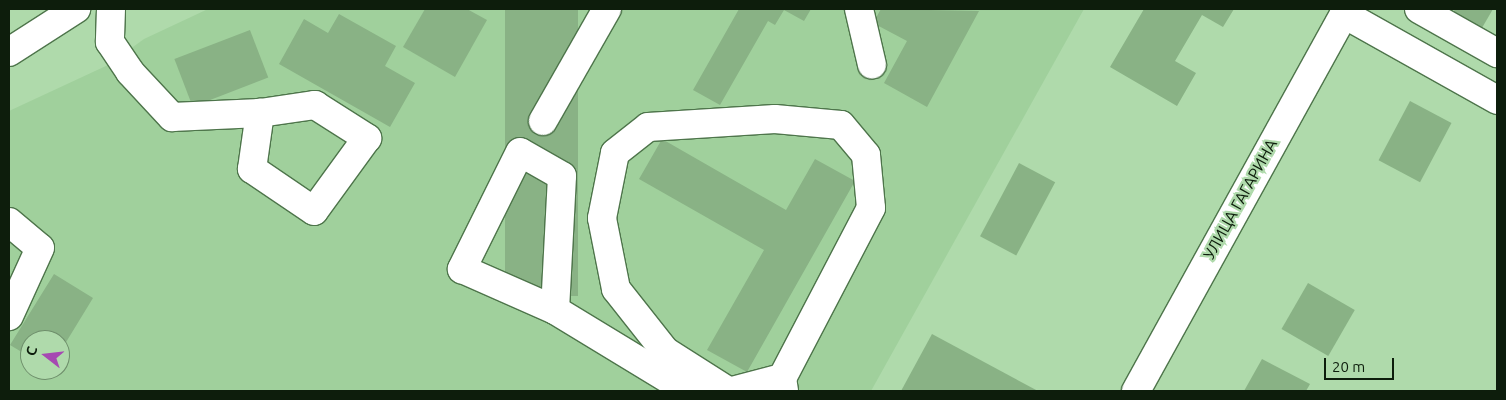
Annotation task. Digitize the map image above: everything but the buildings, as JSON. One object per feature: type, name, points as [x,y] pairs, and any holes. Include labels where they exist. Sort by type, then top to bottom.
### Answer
[{"type":"main road","points":[[9,52],[76,9]]},
{"type":"main road","points":[[111,9],[110,42],[130,72],[172,117],[260,113]]},
{"type":"main road","points":[[543,121],[606,9]]},
{"type":"main road","points":[[859,9],[872,64]]},
{"type":"main road","points":[[1419,9],[1497,53]]},
{"type":"main road","points":[[1346,11],[1497,100]]},
{"type":"main road","name":"УЛИЦА ГАГАРИНА","points":[[1136,391],[1346,11]]},
{"type":"main road","points":[[728,391],[665,351],[616,289],[602,218],[615,153],[648,127],[775,119],[841,125],[866,155],[871,208],[783,385],[732,391]]},
{"type":"main road","points":[[555,310],[562,176],[520,152],[462,268],[555,310],[688,391]]},
{"type":"main road","points":[[9,222],[40,248],[9,316]]},
{"type":"shaded area","points":[[208,9],[1084,9],[871,391],[9,391],[9,111],[108,65],[144,39]]}]
